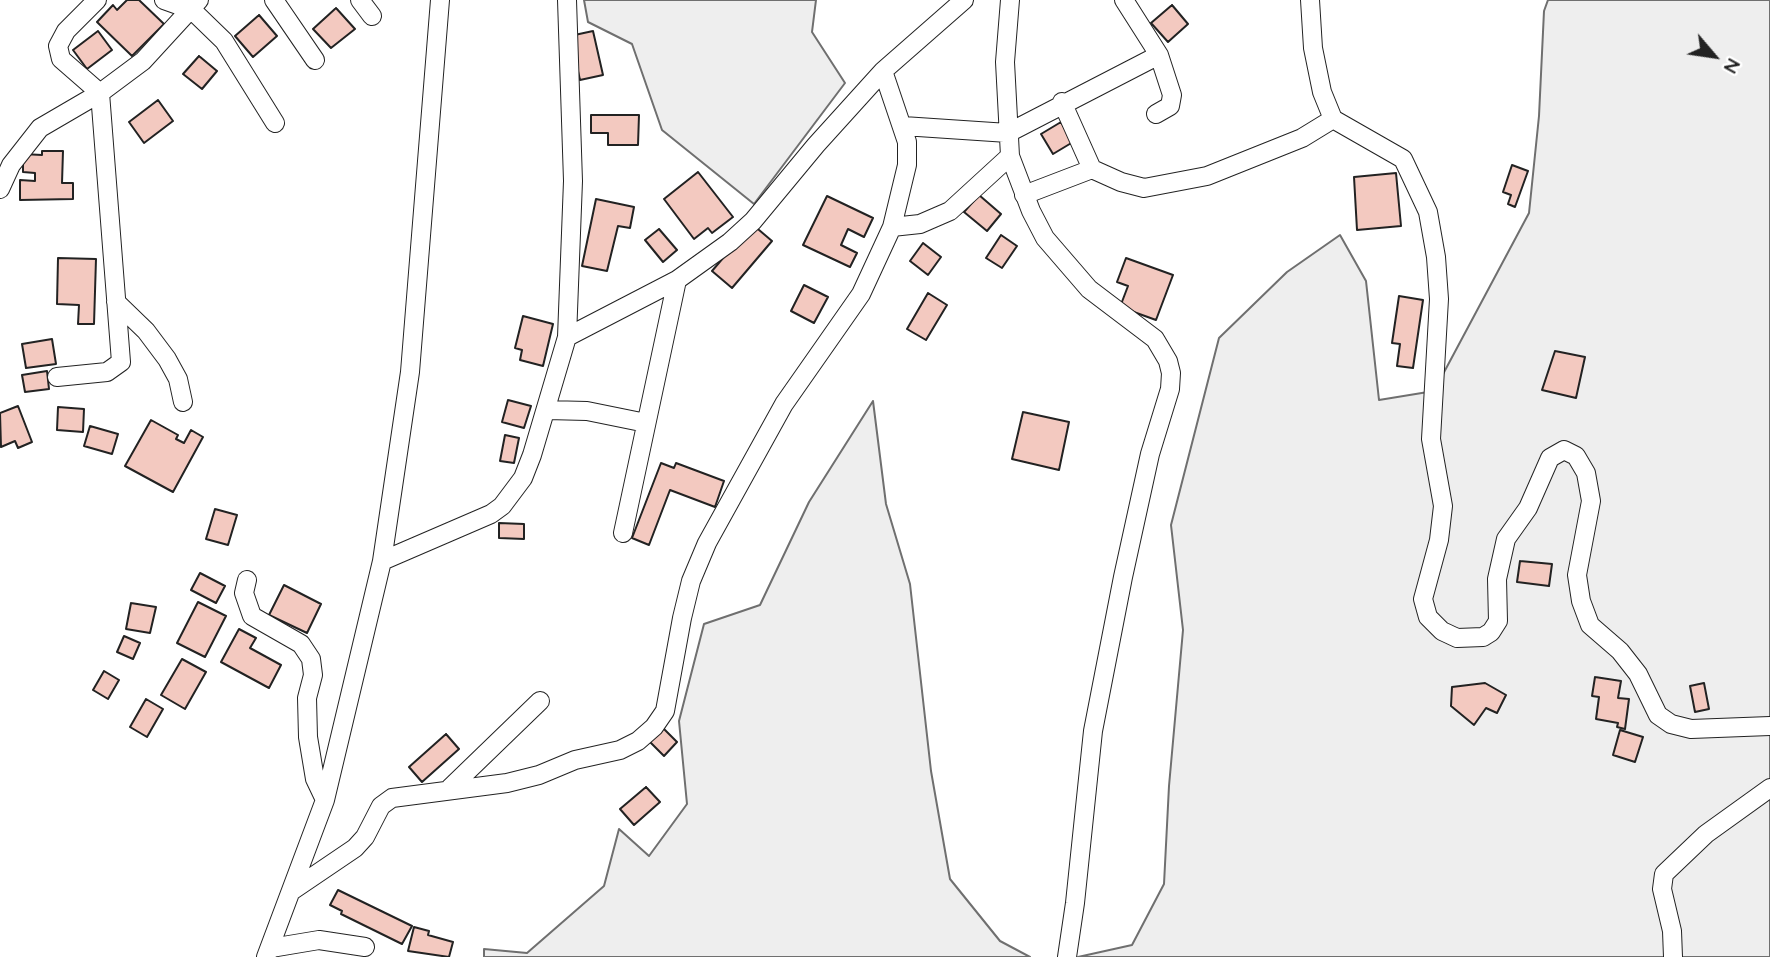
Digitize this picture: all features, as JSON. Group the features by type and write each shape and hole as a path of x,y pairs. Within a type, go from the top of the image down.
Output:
{"street":[{"path":"57,377 107,372 119,365 121,358 100,93 61,59 58,46 66,31 97,0"},
{"path":"164,0 195,5 224,41 275,123"},
{"path":"274,0 315,60"},
{"path":"360,0 372,16"},
{"path":"269,953 325,800 382,561 410,372 440,0"},
{"path":"382,561 491,514 502,506 523,478 547,410 567,337 573,181 566,0"},
{"path":"1010,0 1005,62 1008,133 1010,156 1024,195 1045,237 1058,254 1089,289 1154,339 1168,361 1171,373 1123,577 1093,731 1077,890 1066,957"},
{"path":"1124,0 1159,55 1172,101 1156,114"},
{"path":"1310,0 1312,48 1322,92 1333,119 1403,159 1428,212 1436,257 1439,299 1431,439 1443,506 1439,540 1423,599 1428,618 1442,631 1457,638 1483,637 1491,632 1498,621 1497,579 1506,539 1528,508 1550,458 1564,450 1576,456 1586,473 1591,501 1577,575 1581,601 1590,625 1632,666 1653,698 1658,715 1671,724 1691,729 1770,726"},
{"path":"567,337 677,280 753,221 843,113 953,3"},
{"path":"0,189 11,165 40,128 100,93 143,61 195,5"},
{"path":"903,126 1008,133 1062,102 1159,55"},
{"path":"293,890 355,848 385,802 450,789 507,783 539,775 575,760 620,750 638,741 654,727 665,711 691,581 707,543 784,404 861,294 892,227 907,165 907,142 883,71"},
{"path":"1062,102 1092,169 1121,182 1144,188 1162,187 1207,176 1302,138 1333,119"},
{"path":"892,227 920,224 950,211 1010,156"},
{"path":"1024,195 1092,169"},
{"path":"623,533 659,375 677,280"},
{"path":"116,302 146,331 167,359 178,379 183,402"},
{"path":"547,410 587,411 646,423"},
{"path":"247,580 244,593 252,616 301,644 311,659 313,675 307,698 307,737 313,771 325,800"},
{"path":"450,789 540,701"},
{"path":"1673,957 1675,945 1662,889 1664,874 1706,835 1770,788"},
{"path":"269,953 319,940 365,947"}],"shaded area":[{"path":"584,0 816,0 812,32 845,83 754,204 662,130 632,44 588,22"},
{"path":"1548,0 1770,0 1770,957 1078,957 1132,945 1164,884 1169,786 1183,630 1171,525 1219,338 1287,272 1340,235 1366,281 1379,400 1434,391 1529,213 1539,116 1544,11"},
{"path":"873,401 886,504 910,584 931,771 950,879 1000,941 1030,957 484,957 484,949 527,953 604,886 619,829 649,856 687,804 679,721 704,624 760,605 809,502"}],"building":[{"path":"127,0 139,0 164,24 132,56 97,22 113,5 117,10"},
{"path":"1172,5 1188,24 1168,42 1151,23"},
{"path":"336,8 355,29 331,48 313,29"},
{"path":"259,15 277,36 253,57 235,36"},
{"path":"98,31 112,50 87,69 73,50"},
{"path":"593,31 603,75 580,80 570,36"},
{"path":"199,56 217,71 202,89 183,74"},
{"path":"158,100 173,121 144,143 129,122"},
{"path":"591,115 639,115 638,145 608,145 608,133 591,133"},
{"path":"1061,122 1073,142 1053,154 1041,134"},
{"path":"42,151 63,151 62,183 73,183 73,199 20,200 20,180 35,181 35,173 23,172 23,154 42,155"},
{"path":"1512,165 1528,171 1515,207 1508,204 1511,195 1503,192"},
{"path":"698,172 733,217 712,233 708,228 694,239 664,199"},
{"path":"1396,173 1401,226 1357,230 1354,177"},
{"path":"979,195 1001,214 987,231 964,212"},
{"path":"827,196 873,218 864,237 848,229 841,245 857,253 850,267 803,245"},
{"path":"596,199 634,207 630,228 618,226 607,271 582,266"},
{"path":"752,224 772,241 732,288 712,271"},
{"path":"659,229 677,250 663,262 645,240"},
{"path":"1001,235 1017,246 1002,268 986,258"},
{"path":"923,243 941,257 928,275 910,261"},
{"path":"58,258 96,259 94,324 78,324 79,305 57,304"},
{"path":"1126,258 1173,275 1156,320 1120,307 1128,286 1117,282"},
{"path":"804,285 828,297 814,323 791,311"},
{"path":"928,293 947,305 926,340 907,329"},
{"path":"1399,296 1423,300 1413,368 1397,366 1400,344 1392,343"},
{"path":"523,316 553,324 543,366 520,360 522,350 515,348"},
{"path":"52,339 56,364 26,368 22,344"},
{"path":"1555,351 1585,357 1576,398 1542,390"},
{"path":"47,371 49,389 25,392 22,375"},
{"path":"508,400 531,406 524,428 502,422"},
{"path":"18,406 32,442 18,448 15,441 1,447 0,413"},
{"path":"58,407 84,409 83,432 57,430"},
{"path":"1023,412 1069,422 1059,470 1012,459"},
{"path":"151,420 178,435 176,439 184,443 191,430 203,437 173,492 125,466"},
{"path":"90,426 118,434 112,454 84,446"},
{"path":"505,435 519,438 514,463 500,461"},
{"path":"661,463 674,468 676,463 724,481 715,507 670,490 649,545 632,538"},
{"path":"215,509 237,515 228,545 206,539"},
{"path":"499,523 524,524 524,539 499,538"},
{"path":"1520,561 1552,564 1549,586 1517,582"},
{"path":"200,573 225,586 216,603 191,590"},
{"path":"284,585 321,604 307,633 269,615"},
{"path":"198,602 226,616 205,657 177,643"},
{"path":"131,603 156,607 150,633 126,629"},
{"path":"239,629 256,638 250,648 281,665 269,688 221,662"},
{"path":"124,636 140,643 133,659 117,652"},
{"path":"182,659 206,672 185,709 161,695"},
{"path":"104,671 119,680 108,699 93,690"},
{"path":"1595,677 1621,681 1618,698 1629,699 1625,729 1617,727 1618,723 1596,719 1599,697 1592,696"},
{"path":"1485,683 1506,695 1497,713 1486,708 1474,725 1451,706 1452,687"},
{"path":"1704,683 1709,709 1695,712 1690,686"},
{"path":"146,699 163,709 147,737 130,727"},
{"path":"662,727 677,742 664,756 649,741"},
{"path":"1620,730 1643,737 1635,762 1613,755"},
{"path":"446,734 459,749 422,782 409,767"},
{"path":"646,787 660,802 634,825 620,809"},
{"path":"338,890 412,926 402,944 341,914 342,911 330,905"},
{"path":"414,927 429,931 428,935 453,942 449,957 408,951"}]}
